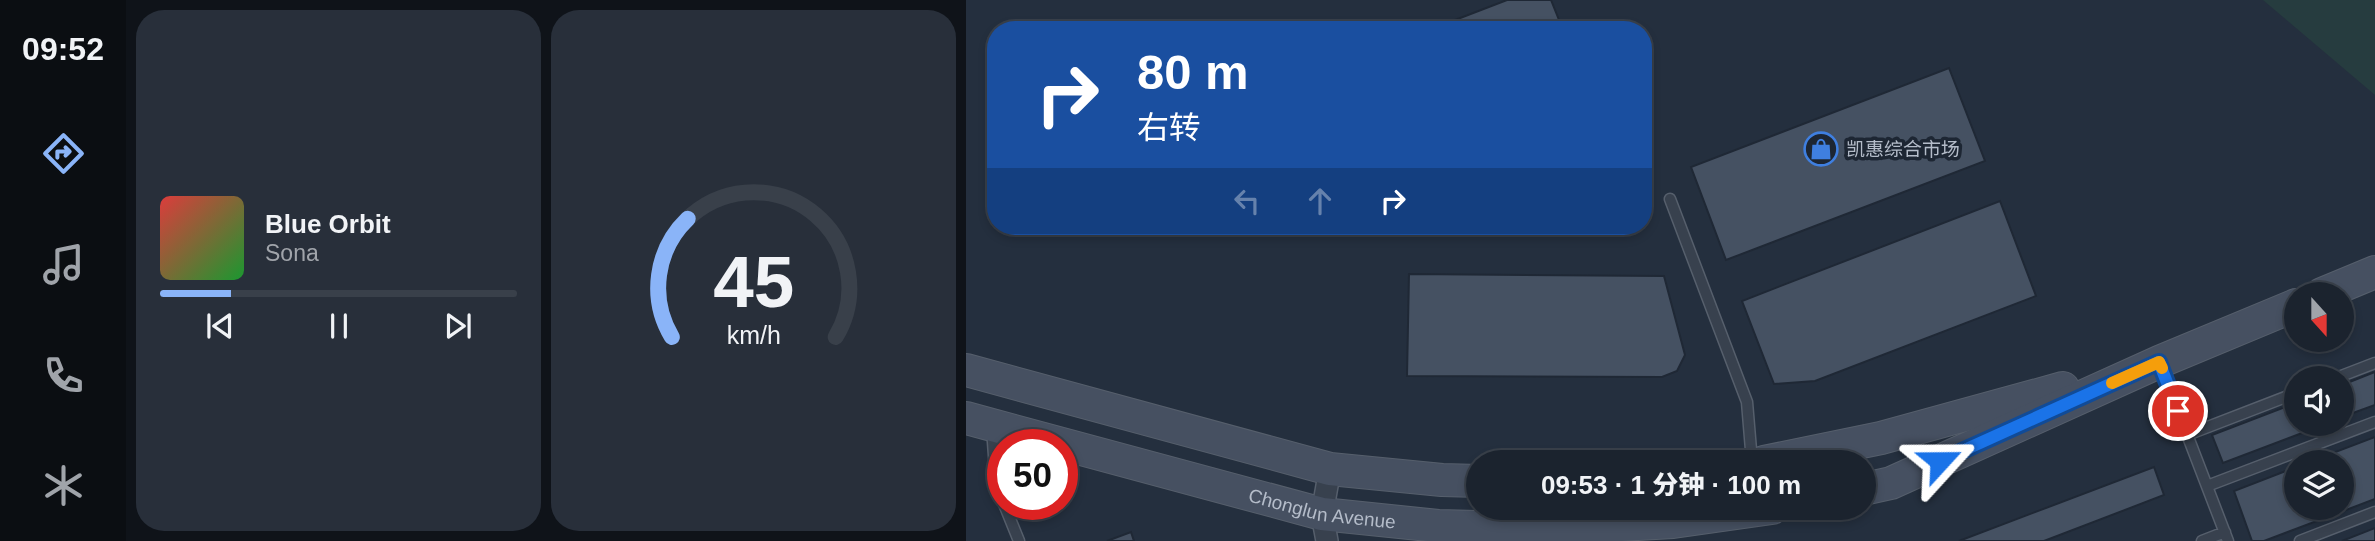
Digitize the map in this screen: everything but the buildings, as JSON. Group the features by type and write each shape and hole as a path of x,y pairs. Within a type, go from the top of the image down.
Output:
{"main road":[{"path":"2351,282 2375,272"},
{"path":"1876,487 1891,484 2159,362 2284,310"},
{"path":"1822,450 1881,438 2159,362"},
{"name":"Chonglun Avenue","path":"966,370 1330,469 1466,481"},
{"name":"Chonglun Avenue","path":"979,422 1324,527 1551,529 1687,520"}],"street":[{"path":"1324,527 1330,469"}],"lane":[{"path":"1670,199 1747,402 1751,450"},
{"path":"2159,362 2226,537 2202,541"},
{"path":"2354,371 2375,363"},
{"path":"2187,435 2284,398"},
{"path":"979,422 987,451"},
{"path":"2207,486 2375,422"},
{"path":"2300,541 2375,512"},
{"path":"1010,520 1019,541"}],"green space":[{"path":"2263,0 2375,0 2375,95"}],"slow traffic":[{"path":"2112,383 2159,362 2162,368"}],"place":[{"name":"凯惠综合市场","path":"1821,149"}],"route":[{"path":"1940,461 2159,362 2178,411"}]}
